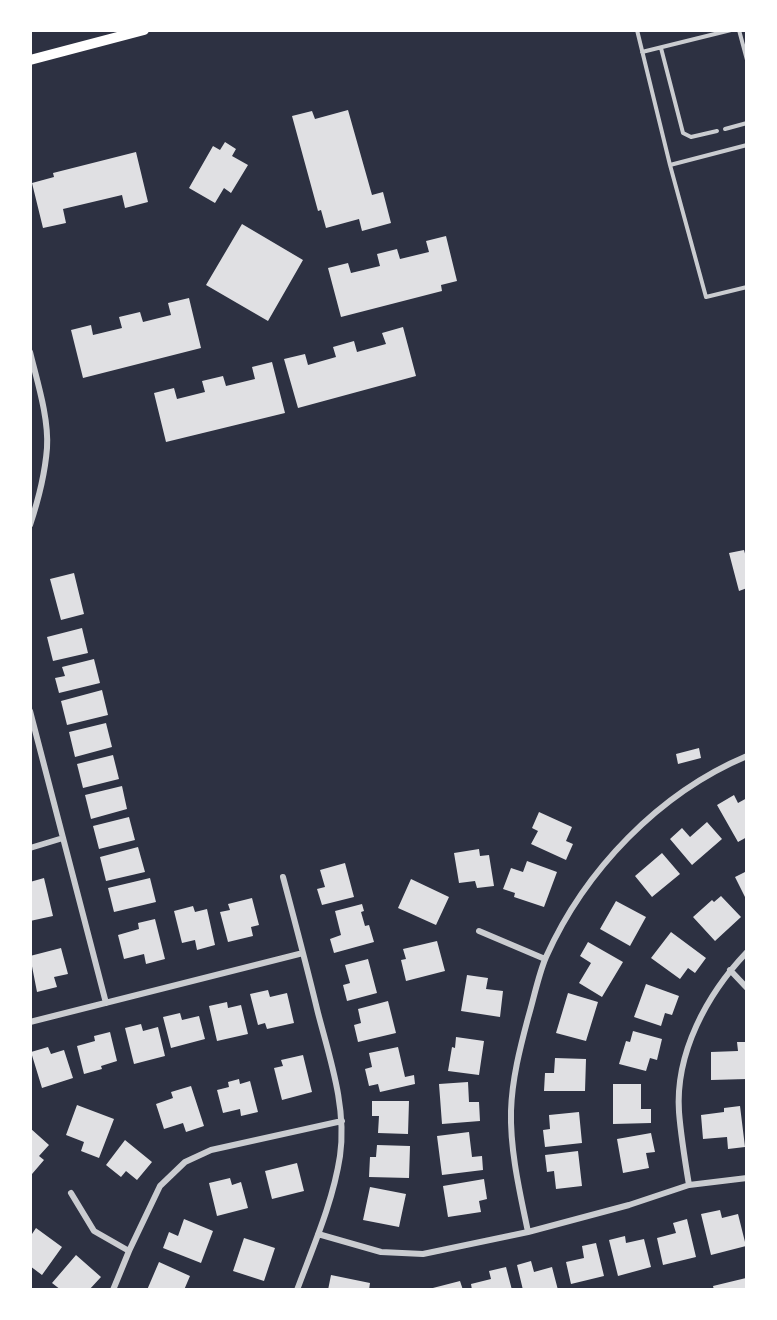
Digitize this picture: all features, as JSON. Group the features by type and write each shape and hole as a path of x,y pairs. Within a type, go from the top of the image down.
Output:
{"main road":[{"path":"30,60 144,30"}],"street":[{"path":"30,352 42,403 47,447 30,525"},
{"path":"30,711 106,1003"},
{"path":"528,1232 515,1158 511,1112 517,1060 545,959 568,914 598,870 669,802 710,774 747,756"},
{"path":"30,848 63,838"},
{"path":"282,876 333,1070 342,1121 340,1156 318,1234 297,1290"},
{"path":"479,931 545,959"},
{"path":"689,1185 679,1111 681,1075 693,1029 730,970 747,952"},
{"path":"30,1022 303,953"},
{"path":"730,970 747,988"},
{"path":"113,1290 160,1186 185,1162 211,1149 342,1121"},
{"path":"318,1234 381,1252 423,1254 528,1232 629,1205 689,1185 747,1178"},
{"path":"71,1193 94,1231 129,1251"}],"lane":[{"path":"637,30 670,165 706,297 747,287"},
{"path":"642,52 731,30"},
{"path":"739,30 747,60"},
{"path":"661,48 683,133 691,137 717,131"},
{"path":"725,129 747,123"},
{"path":"670,165 747,145"}],"building":[{"path":"348,110 372,195 383,192 391,223 362,231 359,219 326,228 321,210 318,211 292,116 312,111 315,119"},
{"path":"225,142 236,149 232,156 248,165 231,193 224,188 215,203 189,188 213,146 220,150"},
{"path":"136,152 148,202 125,208 122,195 63,209 66,223 43,228 32,183 54,177 53,173"},
{"path":"242,224 303,260 268,321 206,285"},
{"path":"446,236 457,281 441,285 442,291 341,317 328,268 348,263 351,273 380,266 377,254 397,249 400,259 429,252 426,241"},
{"path":"189,298 201,348 83,378 71,330 91,325 93,335 122,328 119,317 140,312 143,322 171,315 168,303"},
{"path":"403,327 416,376 298,408 284,359 305,354 308,365 336,357 333,347 354,341 357,352 386,344 382,333"},
{"path":"272,362 285,413 166,442 154,393 174,388 177,399 205,392 202,381 223,376 226,386 255,379 252,367"},
{"path":"744,550 747,561 747,588 739,591 729,553"},
{"path":"74,573 84,614 61,620 50,579"},
{"path":"82,628 88,653 53,661 47,637"},
{"path":"94,659 100,683 59,693 55,678 65,676 62,667"},
{"path":"102,690 108,715 67,725 61,701"},
{"path":"106,723 112,747 75,757 69,732"},
{"path":"699,748 701,758 678,764 676,754"},
{"path":"113,755 119,779 83,788 77,764"},
{"path":"122,786 127,809 91,819 85,795"},
{"path":"734,795 738,803 747,798 747,837 738,842 717,805"},
{"path":"539,812 572,827 566,841 573,844 566,860 531,844 538,831 532,828"},
{"path":"129,817 135,840 99,849 93,826"},
{"path":"707,822 722,839 692,865 670,839 682,828 690,837"},
{"path":"138,847 145,872 106,881 100,857"},
{"path":"479,849 480,856 489,855 494,886 477,888 475,881 459,883 454,853"},
{"path":"662,853 680,874 652,897 635,876"},
{"path":"527,861 557,872 544,907 514,897 515,893 503,889 511,868 523,872"},
{"path":"345,863 354,897 322,905 317,889 325,887 320,870"},
{"path":"747,871 747,901 735,877"},
{"path":"44,878 53,916 30,921 30,882"},
{"path":"150,878 156,902 114,912 108,888"},
{"path":"411,879 449,897 436,925 398,908"},
{"path":"721,896 741,917 715,941 693,917 712,900 714,902"},
{"path":"252,898 259,925 251,927 253,936 228,942 220,912 230,910 228,904"},
{"path":"616,901 646,917 630,946 600,929"},
{"path":"362,904 364,911 361,912 365,926 369,925 374,942 334,953 330,939 341,935 335,911"},
{"path":"193,906 195,912 207,909 215,945 197,950 195,940 182,943 174,911"},
{"path":"155,919 165,959 146,964 144,954 124,959 118,935 139,929 138,923"},
{"path":"671,932 706,958 695,973 688,968 680,979 651,958"},
{"path":"437,941 445,971 406,981 401,960 406,959 403,949"},
{"path":"588,942 623,962 602,997 579,983 591,963 580,956"},
{"path":"61,948 68,974 54,977 57,987 37,992 30,956"},
{"path":"368,959 377,993 347,1001 343,985 350,983 345,965"},
{"path":"467,975 488,978 486,989 503,991 500,1017 461,1011"},
{"path":"646,984 679,996 672,1015 665,1013 661,1026 634,1017"},
{"path":"268,990 270,997 287,993 294,1023 267,1029 265,1023 258,1025 250,994"},
{"path":"568,993 598,1002 586,1041 556,1033"},
{"path":"388,1001 396,1033 358,1042 354,1025 361,1023 358,1009"},
{"path":"227,1002 228,1008 241,1005 248,1034 217,1041 209,1006"},
{"path":"180,1013 182,1020 199,1016 205,1039 171,1048 163,1017"},
{"path":"141,1024 143,1031 158,1027 165,1056 134,1064 125,1028"},
{"path":"633,1031 662,1039 657,1060 650,1058 646,1071 619,1064 626,1041 630,1042"},
{"path":"110,1032 117,1061 101,1066 102,1069 84,1074 77,1046 95,1041 94,1036"},
{"path":"456,1037 484,1041 479,1075 448,1071"},
{"path":"737,1042 747,1042 747,1079 711,1080 711,1052 738,1051"},
{"path":"48,1047 51,1054 64,1050 73,1078 42,1088 31,1052"},
{"path":"398,1047 405,1077 414,1075 415,1084 380,1092 378,1084 369,1086 365,1069 372,1067 369,1053"},
{"path":"303,1055 312,1092 282,1100 274,1068 283,1066 281,1060"},
{"path":"555,1058 586,1059 585,1091 544,1091 545,1073 554,1073"},
{"path":"239,1079 240,1084 250,1081 258,1112 241,1116 240,1109 223,1113 217,1090 229,1087 228,1082"},
{"path":"468,1082 469,1102 479,1102 480,1121 442,1124 439,1084"},
{"path":"613,1084 641,1084 641,1109 651,1109 651,1123 613,1124"},
{"path":"191,1086 204,1126 186,1132 183,1123 164,1129 156,1104 173,1098 171,1092"},
{"path":"372,1101 409,1101 408,1134 378,1133 379,1116 372,1116"},
{"path":"77,1105 114,1119 99,1158 81,1151 84,1142 66,1135"},
{"path":"740,1106 745,1147 728,1149 727,1137 703,1139 701,1115 724,1112 724,1108"},
{"path":"579,1112 582,1143 545,1147 543,1130 550,1129 549,1115"},
{"path":"30,1128 49,1145 39,1156 44,1160 32,1174 30,1172"},
{"path":"469,1132 472,1157 482,1156 483,1170 442,1175 437,1136"},
{"path":"651,1133 655,1152 646,1153 649,1168 623,1173 617,1139"},
{"path":"125,1140 152,1162 137,1180 126,1171 121,1177 106,1165"},
{"path":"377,1145 410,1146 409,1178 369,1177 370,1157 376,1157"},
{"path":"578,1151 582,1186 556,1189 554,1171 547,1172 545,1155"},
{"path":"297,1163 304,1191 272,1199 265,1171"},
{"path":"230,1178 232,1185 241,1182 248,1208 217,1216 209,1183"},
{"path":"484,1179 487,1199 479,1201 481,1212 448,1217 443,1186"},
{"path":"370,1187 406,1194 399,1227 363,1220"},
{"path":"720,1210 722,1218 738,1214 746,1246 711,1255 701,1214"},
{"path":"184,1219 213,1231 201,1263 163,1248 169,1232 178,1236"},
{"path":"687,1219 696,1257 663,1265 657,1238 676,1233 673,1223"},
{"path":"36,1228 62,1247 42,1275 30,1266 30,1237"},
{"path":"625,1236 626,1243 644,1239 651,1267 618,1276 609,1240"},
{"path":"244,1238 275,1248 264,1281 233,1271"},
{"path":"596,1243 604,1276 571,1284 566,1262 584,1258 582,1246"},
{"path":"76,1255 101,1277 89,1290 61,1290 52,1283"},
{"path":"531,1261 534,1272 552,1267 558,1290 523,1290 517,1265"},
{"path":"159,1262 190,1276 184,1290 147,1290"},
{"path":"506,1267 512,1290 472,1290 471,1284 491,1279 489,1271"},
{"path":"331,1275 370,1283 369,1290 328,1290"},
{"path":"746,1278 747,1290 714,1290 713,1286"},
{"path":"460,1281 463,1290 429,1290 429,1289"}]}
